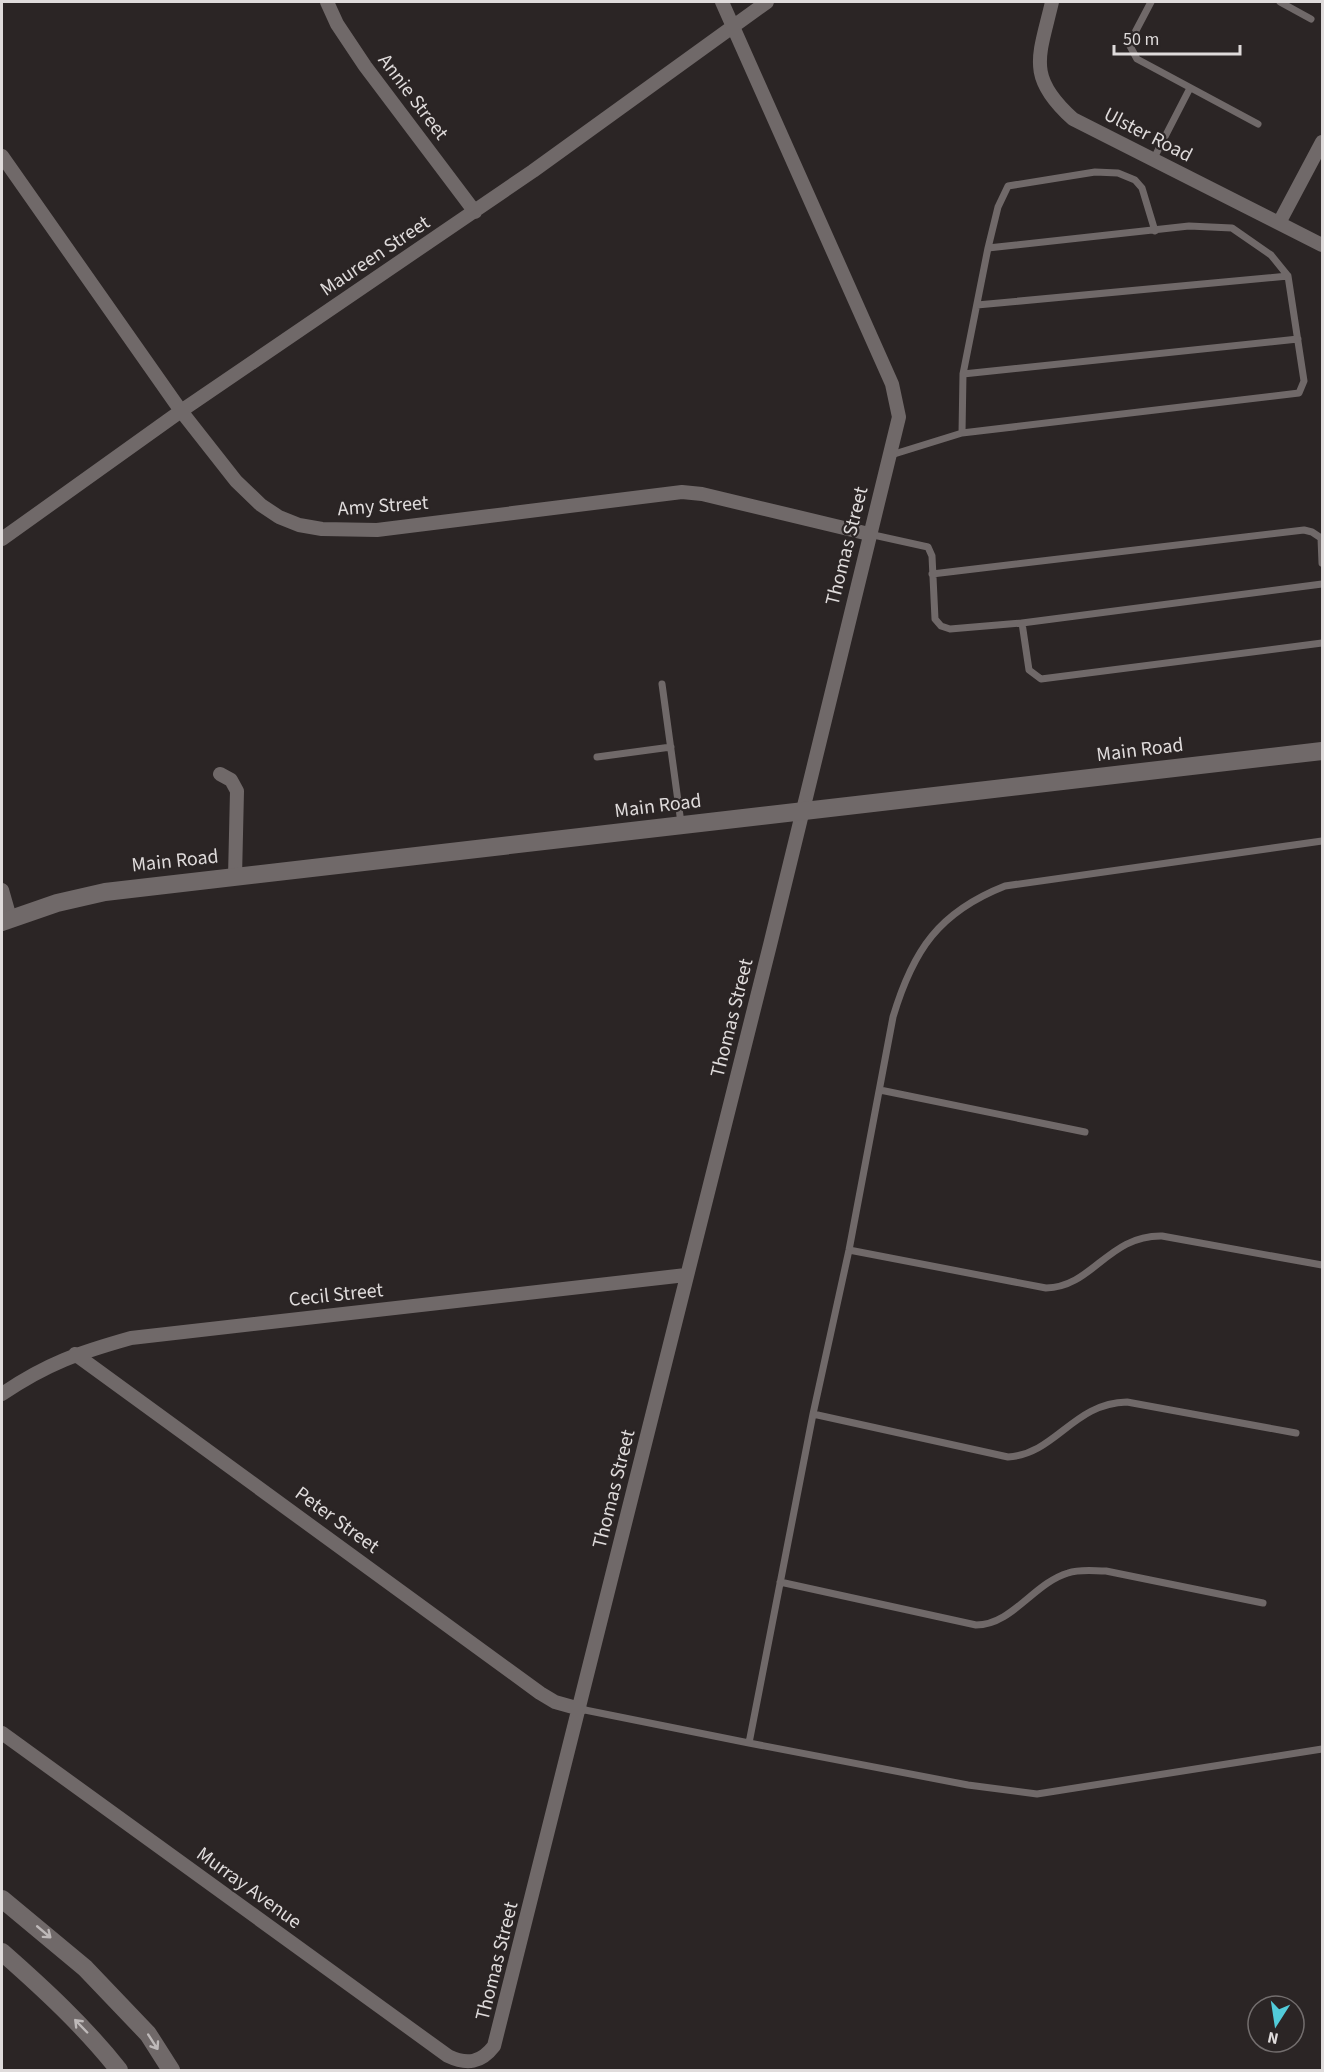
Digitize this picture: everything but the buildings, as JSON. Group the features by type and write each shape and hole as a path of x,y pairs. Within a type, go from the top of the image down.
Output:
{"main road":[{"name":"Main Road","path":"6,920 57,903 105,892 1323,751"},
{"path":"2,1899 85,1968 148,2034 171,2070"},
{"path":"2,1952 50,1995 98,2044 119,2070"}],"street":[{"name":"Annie Street","path":"327,2 337,24 365,66 475,212"},
{"name":"Thomas Street","path":"479,2060 491,2050 498,2037 890,455 899,409 892,384 722,2"},
{"name":"Maureen Street","path":"2,539 181,411 475,212 767,2"},
{"name":"Ulster Road","path":"1052,2 1039,59 1041,80 1047,91 1073,119 1323,245"},
{"path":"1279,223 1323,142"},
{"name":"Amy Street","path":"2,156 181,411 244,489 261,506 298,525 344,531 377,530 682,492 702,494 870,534"},
{"path":"220,774 231,780 237,791 236,877"},
{"path":"2,890 6,920"},
{"name":"Cecil Street","path":"2,1394 38,1369 75,1354 131,1338 686,1275"},
{"name":"Peter Street","path":"75,1354 540,1693 555,1702 580,1709"},
{"name":"Murray Avenue","path":"2,1733 448,2056 464,2062 479,2060"}],"lane":[{"path":"1151,2 1130,46 1137,59 1258,124"},
{"path":"1280,2 1311,19"},
{"path":"1153,160 1190,88"},
{"path":"963,433 963,374 988,248 998,207 1008,186 1095,172 1118,173 1135,180 1145,193 1155,231"},
{"path":"890,455 963,433 1299,393 1304,381 1288,276 1271,255 1232,228 1199,225 988,248"},
{"path":"976,306 1288,276"},
{"path":"963,374 1298,339"},
{"path":"932,574 1304,530 1321,538 1323,563"},
{"path":"870,534 927,547 932,556 935,619 941,626 950,629 1022,623 1323,584"},
{"path":"1022,623 1029,670 1034,677 1045,680 1323,643"},
{"path":"662,684 682,826"},
{"path":"597,757 671,747"},
{"path":"748,1743 813,1414 849,1250 893,1017 904,981 937,929 968,902 1005,886 1323,841"},
{"path":"879,1090 1085,1132"},
{"path":"849,1250 1046,1288 1058,1288 1074,1281 1128,1242 1145,1236 1162,1236 1323,1264"},
{"path":"813,1414 1008,1457 1032,1452 1093,1408 1110,1402 1127,1402 1296,1433"},
{"path":"780,1582 976,1625 997,1621 1052,1580 1083,1570 1106,1571 1263,1603"},
{"path":"580,1709 968,1785 1036,1794 1323,1749"}]}
